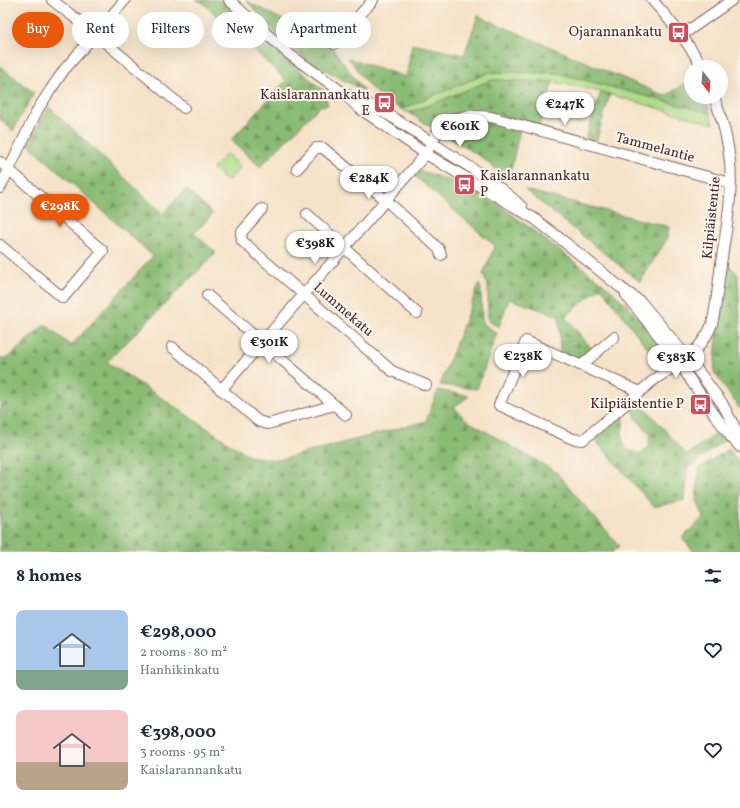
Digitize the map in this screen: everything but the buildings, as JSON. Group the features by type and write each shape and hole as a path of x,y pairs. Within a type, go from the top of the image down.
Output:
{"street":[{"path":"52,0 72,16"},
{"path":"114,12 125,0"},
{"path":"229,0 243,12"},
{"path":"238,0 247,12"},
{"path":"362,12 373,0"},
{"path":"652,0 672,21 698,60"},
{"path":"682,35 732,0"},
{"path":"268,35 289,54 342,92 359,108 426,154 535,219"},
{"path":"0,188 38,108 64,70 82,48"},
{"path":"112,48 184,108"},
{"path":"342,92 363,101 476,171 513,198 535,219 641,302 682,356 722,403 740,437"},
{"name":"Kilpiäistentie","path":"682,356 692,344 702,340 708,333 712,324 730,198 731,182 727,139 717,104"},
{"name":"Tammelantie","path":"221,390 426,154 439,130 450,121 458,117 472,115 491,117 726,182 731,182"},
{"path":"298,169 316,148 323,148 386,200 439,249 441,256"},
{"path":"0,162 103,251 63,298 0,245"},
{"name":"Lummekatu","path":"262,209 241,233 242,241 392,371 426,385"},
{"path":"307,214 417,313"},
{"path":"207,295 346,415"},
{"path":"582,365 614,337"},
{"path":"639,393 636,390 582,365 526,342 499,406 573,439 583,440 661,375 670,361 682,356"},
{"path":"172,347 258,421 268,424 334,405"},
{"path":"682,356 687,375 714,414 740,447"}],"green space":[{"path":"195,0 220,0 234,12 213,12 202,2"},
{"path":"247,1 268,12 257,12"},
{"path":"268,12 276,16 276,34 268,25"},
{"path":"478,16 665,96 684,84 684,104 708,104 710,113 558,73 490,72 401,109 382,98 370,87 348,58 406,77 412,44 464,55"},
{"path":"268,42 324,91 328,105 320,106 260,167 231,140 286,80 252,48 268,48"},
{"path":"292,48 332,48 364,91 308,61"},
{"path":"0,66 34,93 13,131 0,119"},
{"path":"490,72 558,73 710,113 713,124 601,92 553,82 492,80 409,113 401,109"},
{"path":"492,80 553,82 539,126 492,113 434,129 409,113"},
{"path":"601,92 610,94 596,142 585,139"},
{"path":"49,107 163,214 186,189 213,214 194,233 216,253 107,362 249,456 278,460 426,421 438,390 469,396 454,407 466,420 556,472 619,546 613,552 0,552 0,358 8,358 45,324 71,346 153,256 28,144"},
{"path":"474,120 491,122 520,129 509,179 481,157 443,134 457,123"},
{"path":"227,153 241,167 227,182 213,168"},
{"path":"421,171 455,182 473,194 477,188 604,284 629,307 663,348 659,363 601,287 565,317 593,350 581,359 570,358 560,353 559,316 509,299 499,327 488,321 488,286 483,274 495,246 415,176"},
{"path":"525,190 669,227 667,239 640,282"},
{"path":"730,266 738,275 740,319 740,409 714,372 717,336"},
{"path":"479,284 481,289 482,323 497,333 477,389 440,385"},
{"path":"639,401 687,455 721,430 727,438 688,468 685,500 654,507 594,439 625,412 622,434 625,449 641,454 648,447 650,434 637,420 632,407"},
{"path":"729,449 740,464 740,552 694,552 682,538 704,517 696,499 699,468"}],"place":[{"name":"Ojarannankatu","path":"678,32"},
{"name":"Kaislarannankatu E","path":"385,103"},
{"name":"Kaislarannankatu P","path":"464,184"},
{"name":"Kilpiäistentie P","path":"700,404"}]}
